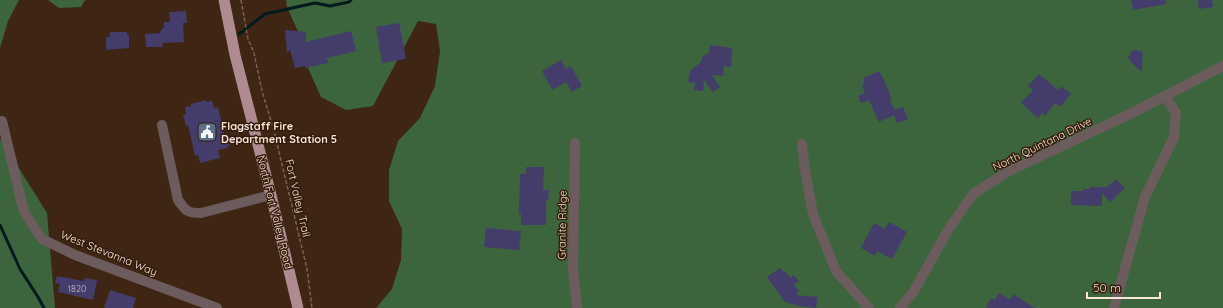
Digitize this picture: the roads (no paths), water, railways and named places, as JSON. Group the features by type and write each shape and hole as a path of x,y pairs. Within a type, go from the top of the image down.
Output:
{"main road":[{"name":"North Fort Valley Road","path":"224,0 235,55 298,308"}],"street":[{"name":"North Quintana Drive","path":"900,308 914,291 948,230 973,194 1009,171 1132,113 1223,66"},
{"path":"1114,308 1145,197 1174,137 1176,113 1166,96"},
{"name":"West Stevanna Way","path":"2,121 24,212 42,239 75,255 217,308"},
{"path":"162,125 178,200 190,213 201,213 271,195"},
{"name":"Granite Ridge","path":"575,143 573,268 577,308"},
{"path":"802,144 813,214 836,271 869,308"}],"waterway":[{"path":"239,34 265,14 315,3 330,6 349,2 351,0"},
{"path":"0,225 20,269 44,308"}],"place":[{"name":"Flagstaff Fire Department Station 5","path":"207,132"}]}
